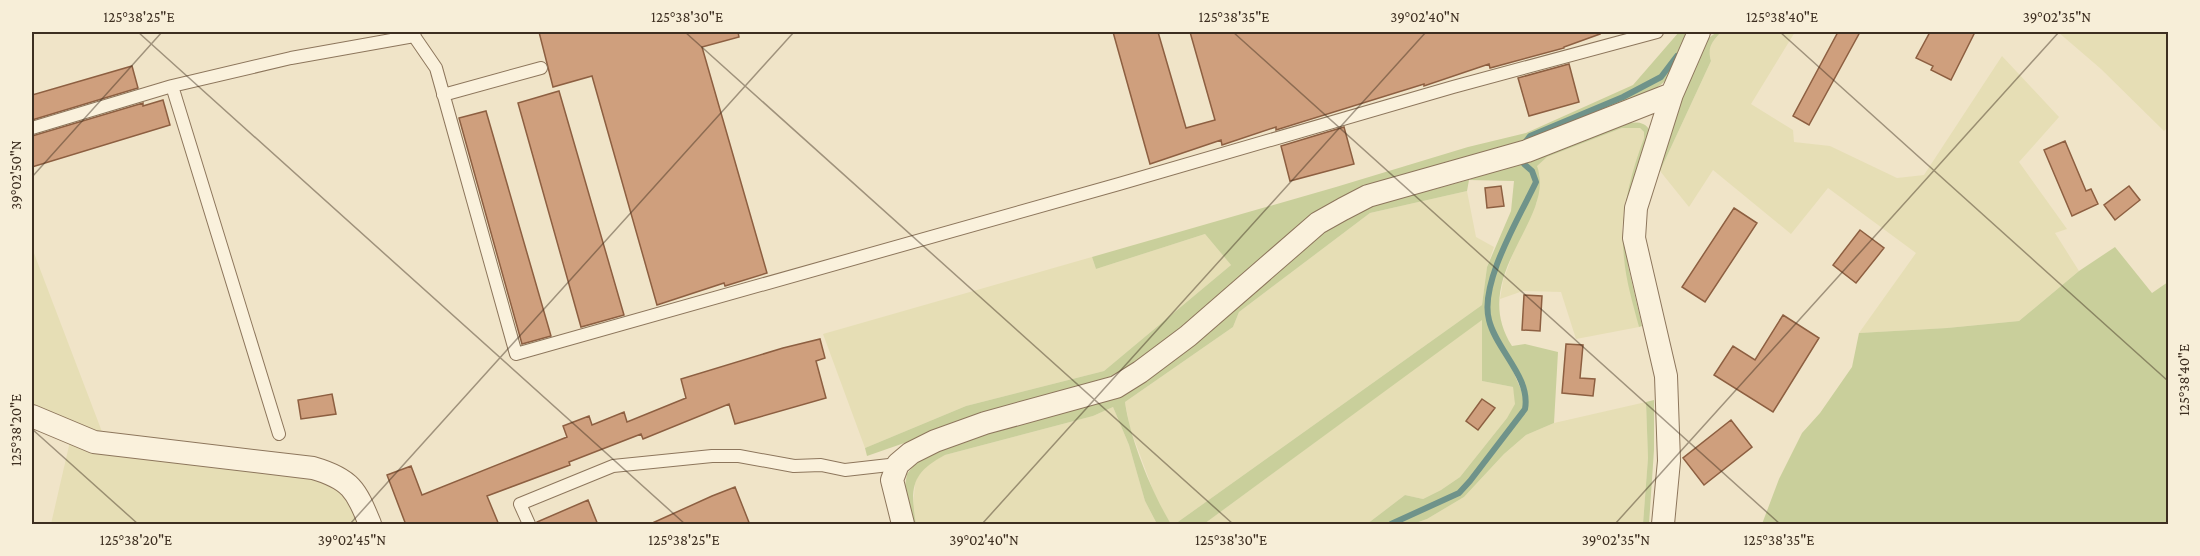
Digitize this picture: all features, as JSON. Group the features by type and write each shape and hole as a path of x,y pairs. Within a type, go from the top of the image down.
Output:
{"street":[{"path":"1663,525 1669,461 1666,375 1634,238 1636,208 1672,94 1699,32"},
{"path":"903,525 892,480 898,464 911,453 935,441 985,423 1116,387 1188,336 1318,223 1368,195 1527,151 1672,94"},
{"path":"32,416 94,442 313,468 333,474 358,494 370,525"}],"lane":[{"path":"32,128 172,86 291,58 414,34 436,68 516,354 1453,87 1657,32"},
{"path":"443,95 541,68"},
{"path":"172,86 279,435"},
{"path":"530,525 520,504 613,466 712,456 739,456 846,470 898,464"}],"shaded area":[{"path":"1721,32 1795,32 1751,104 1793,130 1794,142 1830,146 1897,178 1924,175 2002,56 2059,117 2019,162 2067,229 2055,233 2079,271 2019,321 1859,333 1916,253 1828,188 1791,234 1713,170 1689,207 1660,171 1711,61 1710,45"},
{"path":"2058,32 2168,32 2168,127 2164,131 2101,69"},
{"path":"1622,128 1640,128 1644,132 1625,202 1622,228 1624,258 1639,327 1576,339 1561,292 1523,291 1500,299 1503,281 1516,245 1537,202 1540,175 1536,166 1547,157"},
{"path":"1467,191 1476,237 1494,247 1487,267 1482,305 1175,524 1171,524 1157,501 1130,428 1125,402 1233,327 1239,312 1370,213"},
{"path":"1205,234 1231,265 1104,371 966,406 865,448 823,334 1092,257 1096,269"},
{"path":"32,248 104,437 32,412"},
{"path":"1482,319 1482,381 1513,387 1516,404 1460,477 1423,499 1405,495 1367,524 1204,524"},
{"path":"1646,402 1648,458 1643,524 1413,524 1427,519 1464,497 1504,454 1526,435 1554,423"},
{"path":"1113,407 1129,445 1145,501 1157,524 916,524 913,508 915,483 928,464 945,455 1093,416"},
{"path":"71,437 335,477 368,524 51,524"}],"green space":[{"path":"1679,32 1690,32 1679,52 1661,76 1623,96 1530,135 1522,146 1531,136 1624,98 1662,77 1678,57 1668,79 1641,100 1524,149 1343,198 1297,229 1202,313 1116,380 996,411 867,456 865,448 966,406 1104,371 1231,265 1205,234 1096,269 1092,257 1468,147 1526,133 1633,85"},
{"path":"1717,32 1721,32 1711,45 1711,61 1660,171 1653,164 1696,47"},
{"path":"1626,123 1643,124 1650,131 1626,240 1628,266 1642,326 1639,327 1625,267 1623,227 1627,197 1644,132 1640,128 1622,128 1547,157 1537,166 1540,186 1535,206 1505,272 1500,295 1501,320 1512,346 1525,344 1558,352 1554,423 1526,435 1504,454 1464,497 1427,519 1413,524 1395,524 1459,494 1471,482 1526,409 1525,387 1494,332 1490,321 1489,306 1491,289 1504,250 1538,182 1533,170 1525,163"},
{"path":"1517,164 1526,168 1535,182 1507,236 1491,280 1486,309 1487,321 1510,364 1525,399 1523,408 1469,480 1458,491 1386,524 1367,524 1405,495 1423,499 1460,477 1507,418 1515,404 1513,387 1482,381 1482,320 1204,524 1175,524 1482,305 1487,267 1511,211 1514,181 1469,180 1467,191 1370,213 1239,312 1233,327 1125,402 1143,465 1156,497 1171,524 1157,524 1145,501 1129,445 1113,407 1093,416 945,455 925,468 919,475 913,501 916,524 907,524 905,486 907,474 918,460 956,441 1069,409 1322,230 1369,207"},
{"path":"2115,247 2152,293 2168,282 2168,524 1762,524 1779,479 1802,433 1820,413 1852,367 1859,333 2019,321 2079,271"},
{"path":"1654,400 1654,450 1649,524 1643,524 1648,458 1646,402"}],"building":[{"path":"539,32 738,32 739,37 702,47 767,273 725,286 724,283 657,305 592,76 553,87"},
{"path":"1113,32 1158,32 1186,128 1215,120 1190,32 1599,32 1600,34 1564,48 1490,68 1489,64 1276,130 1276,127 1222,145 1221,140 1150,164"},
{"path":"1838,32 1860,32 1809,125 1793,116"},
{"path":"1930,32 1975,32 1951,80 1931,70 1933,66 1916,58"},
{"path":"1569,64 1579,102 1529,116 1518,78"},
{"path":"132,66 138,88 32,120 32,95"},
{"path":"559,91 624,315 581,327 518,103"},
{"path":"163,100 170,125 32,167 32,136 143,103 143,106"},
{"path":"486,111 551,336 522,344 459,118"},
{"path":"1344,127 1354,164 1290,181 1281,146"},
{"path":"2065,141 2086,191 2091,189 2098,204 2072,216 2044,150"},
{"path":"1501,186 1504,206 1487,208 1485,188"},
{"path":"2129,186 2140,200 2115,220 2104,205"},
{"path":"1734,208 1757,223 1705,302 1682,287"},
{"path":"1860,230 1884,248 1856,283 1833,265"},
{"path":"1524,295 1542,296 1540,331 1522,330"},
{"path":"1783,315 1819,338 1773,412 1714,375 1733,346 1755,360"},
{"path":"820,339 825,358 816,361 826,398 735,424 729,404 643,439 641,434 569,462 570,465 487,496 499,525 406,525 387,475 411,466 422,495 567,437 563,426 589,416 592,425 624,412 627,422 686,398 681,379"},
{"path":"1566,344 1583,345 1580,378 1595,379 1593,396 1562,393"},
{"path":"332,394 336,414 301,419 298,400"},
{"path":"1482,399 1495,408 1478,430 1466,421"},
{"path":"1731,420 1752,447 1704,485 1683,458"},
{"path":"735,487 750,525 648,525 712,496"},
{"path":"588,500 598,525 537,525 537,522"}],"waterway":[{"path":"1524,144 1530,136 1623,97 1661,77 1677,56"},
{"path":"1391,524 1459,493 1525,409 1523,386 1493,331 1487,305 1495,269 1536,182 1532,171 1524,164"}]}
